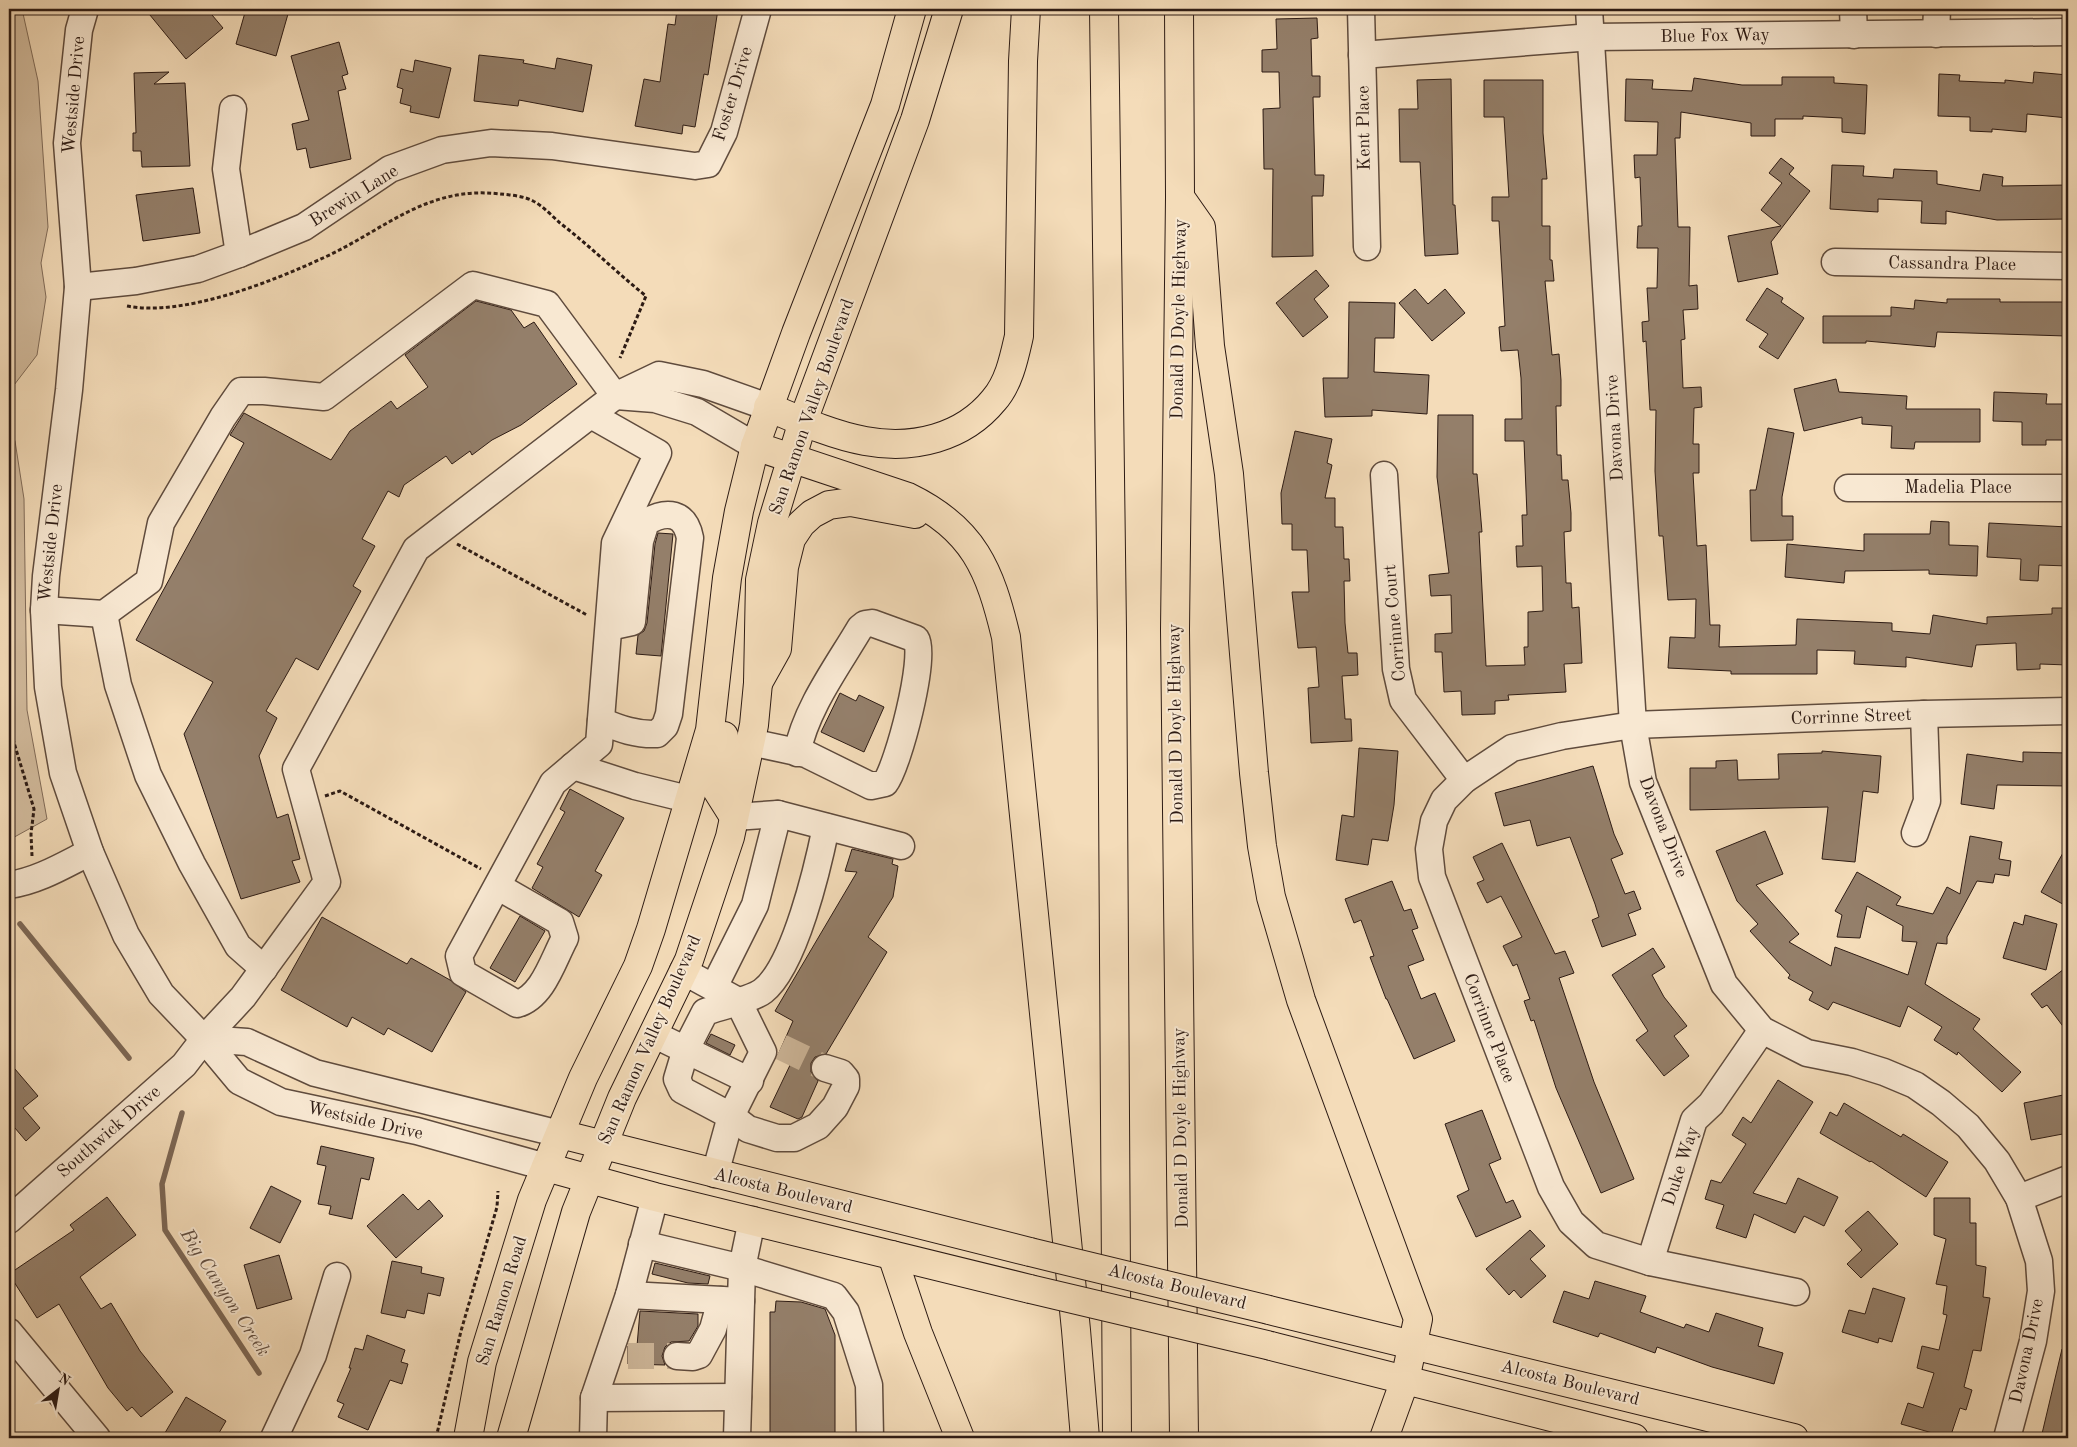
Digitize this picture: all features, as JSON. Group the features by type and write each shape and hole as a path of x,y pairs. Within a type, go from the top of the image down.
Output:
{"main road":[{"name":"San Ramon Valley Boulevard","path":"546,1167 583,1078 638,966 651,929 710,730 727,578 739,511 755,446 768,407 885,105 912,9"},
{"name":"San Ramon Valley Boulevard","path":"589,1179 622,1098 683,971 730,837 750,742 758,683 760,580 772,523 803,422 915,120 949,9"},
{"path":"768,407 803,422 866,441 915,444 938,439 970,423 995,400 1011,368 1019,336 1023,61 1026,9"},
{"path":"1104,9 1112,641 1117,1438"},
{"name":"Donald D Doyle Highway","path":"1179,9 1180,198 1175,630 1184,1438"},
{"path":"1180,198 1201,227 1210,346 1229,474 1254,773 1262,846 1271,897 1301,1000 1418,1319 1405,1380 1384,1438"},
{"path":"755,446 793,457 908,497 930,507 946,519 976,552 996,596 1006,637 1076,1330 1084,1438"},
{"path":"758,683 777,649 784,567 791,539 801,524 812,514 829,505 851,502 946,519"},
{"path":"716,679 728,695 730,706 716,784 717,790 734,817"},
{"name":"Alcosta Boulevard","path":"560,1134 1030,1252 1794,1438"},
{"name":"Alcosta Boulevard","path":"546,1167 654,1197 1271,1346 1634,1438"},
{"name":"San Ramon Road","path":"468,1438 482,1362 532,1200 546,1167"},
{"path":"511,1438 576,1212 589,1179"},
{"path":"892,1255 918,1333 960,1438"}],"street":[{"name":"Westside Drive","path":"85,9 79,30 67,142 78,287 69,390 46,576 44,610 48,687 63,773 90,852 126,934 161,994 204,1039 239,1081 282,1102 417,1132 546,1167"},
{"name":"Foster Drive","path":"695,166 708,164 724,132 758,9"},
{"name":"Kent Place","path":"1360,9 1367,248"},
{"name":"Davona Drive","path":"1589,9 1633,725 1643,782 1724,984 1762,1030 1807,1053 1852,1062 1884,1072 1915,1085 1941,1103 1968,1126 1997,1160 2019,1198 2039,1261 2040,1290 2033,1341 2008,1438"},
{"path":"1853,9 1854,35"},
{"name":"Blue Fox Way","path":"1362,55 1592,37 1854,35 1937,21 2068,32"},
{"path":"233,109 226,168 239,254"},
{"name":"Brewin Lane","path":"78,287 136,281 198,269 239,254 304,227 390,169 442,150 491,143 552,146 695,166"},
{"name":"Cassandra Place","path":"1835,262 2068,266"},
{"path":"44,610 104,614 149,581 161,523 223,417 241,391 264,390 324,397 473,286 547,304 615,396 654,399 697,412 755,446"},
{"path":"305,802 296,769 416,549 615,396 659,375 703,384 768,407"},
{"path":"500,880 560,922 565,938 536,993 527,1002 517,1004 463,974 459,956 500,880 554,783 599,744 615,543 658,454 591,415"},
{"name":"Corrinne Court","path":"1384,475 1396,669 1403,700 1464,780"},
{"name":"Madelia Place","path":"1848,488 2068,488"},
{"path":"601,721 624,730 648,734 658,734 665,726 672,694 690,538 688,525 680,519 664,514 646,522 640,541 632,622 608,632"},
{"path":"104,614 118,685 148,775 192,864 238,946 264,969"},
{"path":"750,742 797,753 806,754 871,786 885,783 894,764 919,664 919,644 916,639 872,623 865,624 860,628 810,715 800,737 797,753"},
{"name":"Corrinne Street","path":"1633,725 1924,714 2068,711"},
{"path":"1915,833 1927,801 1924,714"},
{"name":"Corrinne Place","path":"1633,725 1562,736 1512,748 1464,780 1444,800 1434,821 1429,849 1432,877 1551,1187 1572,1222 1596,1245 1650,1262 1796,1292"},
{"path":"573,766 635,786 688,799"},
{"name":"Southwick Drive","path":"9,1220 184,1065 204,1039 243,997 327,882 305,802"},
{"path":"734,817 778,814 901,846"},
{"path":"714,987 755,905 778,814"},
{"path":"825,1068 841,1073 846,1078 846,1086 827,1117 818,1126 794,1138 764,1136 748,1129 731,1116 682,1090 677,1079 686,1049 705,1012 762,992 773,981 807,905 826,827"},
{"path":"21,882 90,852"},
{"path":"683,971 738,1001 763,1052 731,1116 715,1174"},
{"path":"705,1012 756,1038 781,1047"},
{"name":"Duke Way","path":"1650,1262 1694,1120 1711,1104 1762,1030"},
{"path":"653,1034 750,1081"},
{"name":"Westside Drive","path":"204,1039 247,1042 315,1073 560,1134"},
{"path":"2019,1198 2068,1179"},
{"path":"593,1438 594,1398 618,1356 629,1295 654,1197"},
{"path":"678,1356 693,1357 699,1355 712,1329 731,1300 742,1268 752,1220"},
{"path":"642,1244 742,1268 834,1296 846,1312 869,1386 870,1438"},
{"path":"274,1438 313,1355 337,1276"},
{"path":"629,1295 731,1300"},
{"path":"731,1300 738,1397 737,1438"},
{"path":"9,1332 97,1438"},
{"path":"594,1398 738,1397"}],"path":[{"path":"123,305 155,308 187,305 216,298 324,258 410,209 468,193 489,192 534,201 596,251 610,266 646,296 620,358"},
{"path":"442,530 450,540 587,615 589,627 608,632"},
{"path":"9,726 34,809 21,882"},
{"path":"305,802 340,791 500,880"},
{"path":"436,1438 461,1330 497,1207 498,1191"}],"shaded area":[{"path":"9,9 22,9 38,81 48,227 41,263 46,297 37,355 11,389 9,399"},
{"path":"9,429 15,441 24,499 27,710 47,819 9,840"}],"building":[{"path":"145,9 207,9 223,28 186,59"},
{"path":"246,9 269,9 288,14 276,56 236,44"},
{"path":"677,9 718,9 708,75 704,74 695,127 683,125 682,134 635,126 644,79 660,82 668,24 675,25"},
{"path":"1317,18 1318,38 1311,39 1312,76 1320,76 1320,97 1313,97 1315,175 1324,175 1323,196 1312,196 1313,256 1272,257 1273,169 1264,169 1263,109 1280,108 1279,72 1262,72 1262,50 1277,49 1276,19"},
{"path":"339,42 348,74 342,76 346,89 338,91 351,159 310,168 306,148 297,150 292,124 309,120 291,56"},
{"path":"479,55 524,60 523,63 555,69 557,58 592,65 583,112 519,100 518,106 474,101"},
{"path":"415,60 451,68 439,118 410,112 411,106 400,103 403,89 397,87 401,69 413,72"},
{"path":"169,72 154,84 185,83 190,166 142,167 141,151 133,151 133,133 136,133 134,73"},
{"path":"2034,72 2068,75 2068,118 2027,114 2026,132 1992,129 1992,132 1970,131 1970,117 1938,116 1939,74 1960,75 1959,81 2005,83 2005,80 2033,83"},
{"path":"1782,77 1834,77 1834,83 1867,85 1865,134 1842,132 1842,118 1803,116 1803,119 1775,119 1775,136 1751,136 1751,123 1681,112 1680,138 1675,138 1678,227 1690,227 1689,286 1697,285 1698,309 1683,310 1685,339 1681,340 1683,388 1701,387 1702,407 1694,408 1693,444 1699,444 1699,473 1693,473 1697,546 1706,545 1710,625 1720,625 1719,647 1796,645 1797,619 1892,623 1892,631 1930,634 1933,615 1987,624 1987,617 2052,614 2052,608 2068,608 2068,665 2040,664 2040,669 2017,670 2016,643 1976,645 1972,667 1906,657 1906,667 1854,664 1855,651 1817,650 1817,674 1731,674 1731,671 1668,668 1670,637 1695,638 1696,599 1668,600 1663,536 1659,536 1655,471 1656,410 1650,410 1646,341 1643,342 1642,322 1649,321 1647,288 1657,288 1658,248 1637,248 1638,226 1642,226 1640,177 1635,178 1634,155 1657,155 1658,122 1625,121 1626,79 1653,80 1652,89 1692,91 1694,78 1742,85 1782,85"},
{"path":"1451,79 1453,205 1455,205 1458,254 1425,256 1420,162 1400,162 1399,109 1418,109 1417,80"},
{"path":"1484,80 1543,80 1543,133 1547,179 1542,179 1542,226 1550,226 1550,260 1552,260 1554,281 1545,281 1552,355 1559,354 1561,380 1561,406 1556,406 1557,455 1561,455 1562,480 1568,480 1571,513 1571,531 1564,532 1566,583 1571,583 1572,608 1579,607 1582,663 1564,664 1566,692 1508,695 1509,700 1495,701 1495,714 1462,715 1461,691 1444,692 1442,652 1435,652 1435,634 1452,633 1451,595 1431,596 1429,575 1449,573 1437,477 1438,415 1473,415 1473,474 1477,474 1482,532 1479,532 1486,666 1525,665 1524,647 1528,647 1528,612 1543,611 1542,566 1517,567 1516,546 1523,546 1522,515 1527,515 1524,441 1505,441 1505,419 1522,419 1521,378 1518,350 1501,351 1499,327 1505,326 1499,221 1492,221 1492,197 1509,197 1504,117 1484,117"},
{"path":"1781,158 1794,168 1789,174 1810,191 1771,242 1778,274 1738,282 1728,236 1781,226 1761,210 1782,183 1769,173"},
{"path":"1832,165 1864,166 1863,176 1893,178 1894,169 1937,171 1937,184 1980,191 1983,174 2003,177 2002,186 2068,185 2068,219 1997,220 1946,211 1946,224 1921,223 1922,201 1878,199 1878,212 1830,209"},
{"path":"193,188 200,233 143,241 136,195"},
{"path":"1316,270 1329,286 1314,299 1328,317 1303,337 1276,303"},
{"path":"1767,288 1783,298 1781,302 1804,318 1778,359 1759,347 1768,334 1746,320"},
{"path":"1415,289 1428,304 1445,289 1465,313 1432,341 1399,303"},
{"path":"1947,299 2000,299 2000,302 2065,302 2066,336 1937,332 1935,347 1866,341 1866,343 1823,343 1823,316 1891,316 1891,307 1914,309 1915,300 1947,303"},
{"path":"476,301 511,310 524,328 534,322 577,384 521,425 492,440 472,455 470,451 452,464 446,456 404,485 399,497 388,491 362,539 375,546 353,586 361,591 318,670 296,658 266,711 277,718 259,756 277,818 288,814 300,859 292,861 300,882 241,899 184,734 213,682 136,640 244,443 230,435 244,413 331,460 350,431 391,401 397,409 428,387 405,355"},
{"path":"1349,302 1395,303 1394,338 1375,338 1374,372 1429,375 1427,414 1372,410 1372,416 1325,417 1323,378 1348,378"},
{"path":"1836,379 1839,392 1907,396 1906,409 1980,409 1980,442 1915,442 1914,449 1891,448 1892,426 1862,424 1862,417 1804,431 1794,389"},
{"path":"1994,392 2047,394 2046,404 2068,404 2068,440 2046,440 2046,445 2022,445 2022,422 1993,421"},
{"path":"1768,428 1794,433 1782,497 1782,516 1793,516 1793,540 1751,541 1750,490 1756,490"},
{"path":"1295,431 1332,439 1327,463 1332,465 1325,498 1335,498 1335,527 1343,527 1344,559 1349,559 1350,581 1344,581 1345,623 1348,653 1357,653 1358,675 1342,676 1345,719 1351,719 1352,741 1311,743 1308,688 1319,687 1316,647 1298,648 1292,592 1309,592 1307,550 1292,550 1292,524 1282,524 1281,493"},
{"path":"1931,521 1949,522 1949,545 1978,546 1977,576 1929,574 1929,570 1845,571 1844,583 1785,577 1787,544 1864,551 1864,534 1930,534"},
{"path":"1989,523 2068,527 2068,566 2039,565 2038,581 2020,580 2021,559 1987,557"},
{"path":"658,533 673,534 661,656 636,654 638,635 644,631 647,623 655,544"},
{"path":"840,693 856,701 859,695 884,707 864,752 821,732"},
{"path":"1359,748 1398,751 1394,805 1388,841 1372,839 1368,865 1336,860 1342,815 1354,817"},
{"path":"1822,751 1881,756 1878,793 1863,791 1855,862 1822,859 1828,807 1690,810 1690,768 1716,768 1716,761 1737,760 1738,780 1779,779 1778,754 1822,753"},
{"path":"2023,752 2068,753 2068,786 1997,785 1994,809 1961,804 1967,754 2023,762"},
{"path":"1593,766 1614,834 1623,854 1611,859 1625,894 1634,891 1641,909 1628,914 1636,935 1602,947 1592,920 1599,917 1570,837 1537,846 1530,820 1504,826 1495,793"},
{"path":"570,789 624,818 595,871 602,875 579,917 532,888 543,867 537,864 565,812 560,809"},
{"path":"1765,831 1783,874 1756,885 1799,934 1789,942 1831,966 1835,947 1908,975 1917,942 1902,941 1903,926 1867,906 1860,938 1837,937 1842,915 1835,911 1857,872 1901,897 1896,905 1933,914 1947,887 1960,894 1970,836 2002,842 1999,859 2011,861 2009,876 1995,874 1993,883 1977,881 1947,937 1947,944 1937,943 1925,984 1980,1019 1973,1029 2021,1072 2002,1092 1958,1052 1957,1055 1934,1040 1942,1027 1908,1006 1900,1027 1833,1002 1828,1010 1809,1000 1813,992 1788,978 1790,975 1750,931 1758,924 1737,901 1716,851"},
{"path":"1502,843 1555,954 1565,951 1574,973 1559,978 1594,1082 1634,1179 1601,1193 1556,1088 1534,1020 1531,1021 1524,1001 1530,999 1517,964 1513,966 1503,946 1522,937 1501,896 1487,903 1477,883 1484,880 1473,857"},
{"path":"2068,844 2068,907 2041,892"},
{"path":"852,849 893,859 892,864 898,866 893,897 868,937 887,952 826,1054 815,1057 811,1063 811,1072 818,1081 802,1117 798,1119 770,1107 792,1061 778,1055 793,1021 775,1011 857,872 845,871"},
{"path":"1392,881 1404,911 1411,909 1418,928 1412,930 1424,960 1408,966 1421,999 1435,993 1455,1041 1414,1059 1386,999 1370,957 1374,956 1361,920 1354,923 1345,899"},
{"path":"2025,915 2057,924 2046,970 2003,958 2014,922 2023,925"},
{"path":"520,916 545,931 515,982 490,968"},
{"path":"322,917 407,964 411,958 450,980 466,992 432,1052 388,1028 384,1035 352,1017 347,1027 281,990"},
{"path":"1653,948 1665,967 1652,975 1664,997 1687,1026 1674,1036 1689,1056 1664,1076 1636,1040 1648,1031 1612,975"},
{"path":"2068,966 2068,1033 2047,1005 2042,1008 2031,994"},
{"path":"711,1034 735,1045 730,1055 706,1043"},
{"path":"9,1062 38,1096 23,1108 40,1128 26,1141 9,1121"},
{"path":"1778,1080 1813,1102 1753,1193 1786,1204 1798,1178 1838,1197 1824,1226 1804,1216 1795,1233 1754,1214 1746,1238 1716,1228 1724,1205 1705,1199 1711,1180 1721,1183 1746,1144 1732,1135 1743,1117 1751,1123"},
{"path":"2068,1094 2068,1133 2031,1140 2024,1103"},
{"path":"1844,1103 1901,1137 1903,1134 1948,1162 1926,1197 1871,1161 1820,1133 1830,1112 1837,1116"},
{"path":"1482,1110 1501,1159 1489,1164 1506,1203 1513,1200 1521,1217 1476,1237 1457,1196 1469,1190 1445,1124"},
{"path":"321,1146 374,1158 369,1180 361,1178 352,1219 329,1214 331,1206 318,1204 326,1166 317,1164"},
{"path":"271,1186 301,1201 280,1243 250,1228"},
{"path":"403,1194 418,1210 429,1200 443,1216 396,1258 367,1226"},
{"path":"107,1197 136,1235 80,1277 101,1309 111,1303 140,1351 173,1392 141,1417 132,1407 127,1411 108,1388 59,1304 37,1318 9,1274 74,1230 70,1225"},
{"path":"1934,1198 1970,1198 1970,1223 1976,1223 1976,1265 1986,1267 1983,1297 1990,1298 1981,1351 1973,1350 1964,1387 1972,1390 1966,1410 1960,1408 1950,1438 1901,1424 1908,1403 1923,1408 1934,1373 1917,1368 1922,1346 1939,1350 1947,1315 1943,1314 1947,1286 1936,1284 1946,1239 1934,1235"},
{"path":"1868,1211 1898,1244 1861,1278 1847,1264 1862,1250 1845,1231"},
{"path":"1530,1230 1545,1246 1530,1259 1546,1276 1521,1298 1514,1290 1509,1295 1486,1269"},
{"path":"279,1255 292,1299 257,1309 244,1265"},
{"path":"392,1261 422,1267 421,1273 444,1278 440,1296 428,1293 424,1314 407,1310 405,1318 381,1313"},
{"path":"655,1263 710,1276 708,1284 688,1283 652,1274"},
{"path":"1595,1281 1646,1296 1640,1312 1684,1328 1686,1324 1709,1332 1716,1313 1763,1328 1758,1346 1783,1353 1774,1384 1712,1367 1657,1347 1655,1353 1600,1333 1598,1337 1553,1322 1564,1291 1589,1299"},
{"path":"1873,1288 1905,1298 1892,1342 1879,1338 1878,1343 1842,1332 1849,1310 1865,1314"},
{"path":"776,1301 801,1302 825,1309 835,1335 835,1438 770,1438 770,1312 775,1312"},
{"path":"640,1311 698,1314 698,1326 689,1341 671,1342 665,1347 662,1356 665,1365 628,1364 628,1346 637,1346"},
{"path":"367,1335 405,1350 401,1362 408,1364 402,1384 390,1380 368,1430 338,1417 344,1404 337,1401 351,1368 349,1368 355,1348 363,1350"},
{"path":"2062,1349 2068,1349 2068,1438 2041,1438"},
{"path":"186,1397 226,1421 216,1438 162,1438"}],"waterway":[{"name":"Big Canyon Creek","path":"20,924 129,1058"},
{"name":"Big Canyon Creek","path":"182,1113 162,1184 165,1230 259,1373"}],"tunnel":[{"path":"781,1047 825,1068"},
{"path":"628,1356 677,1356"}]}
